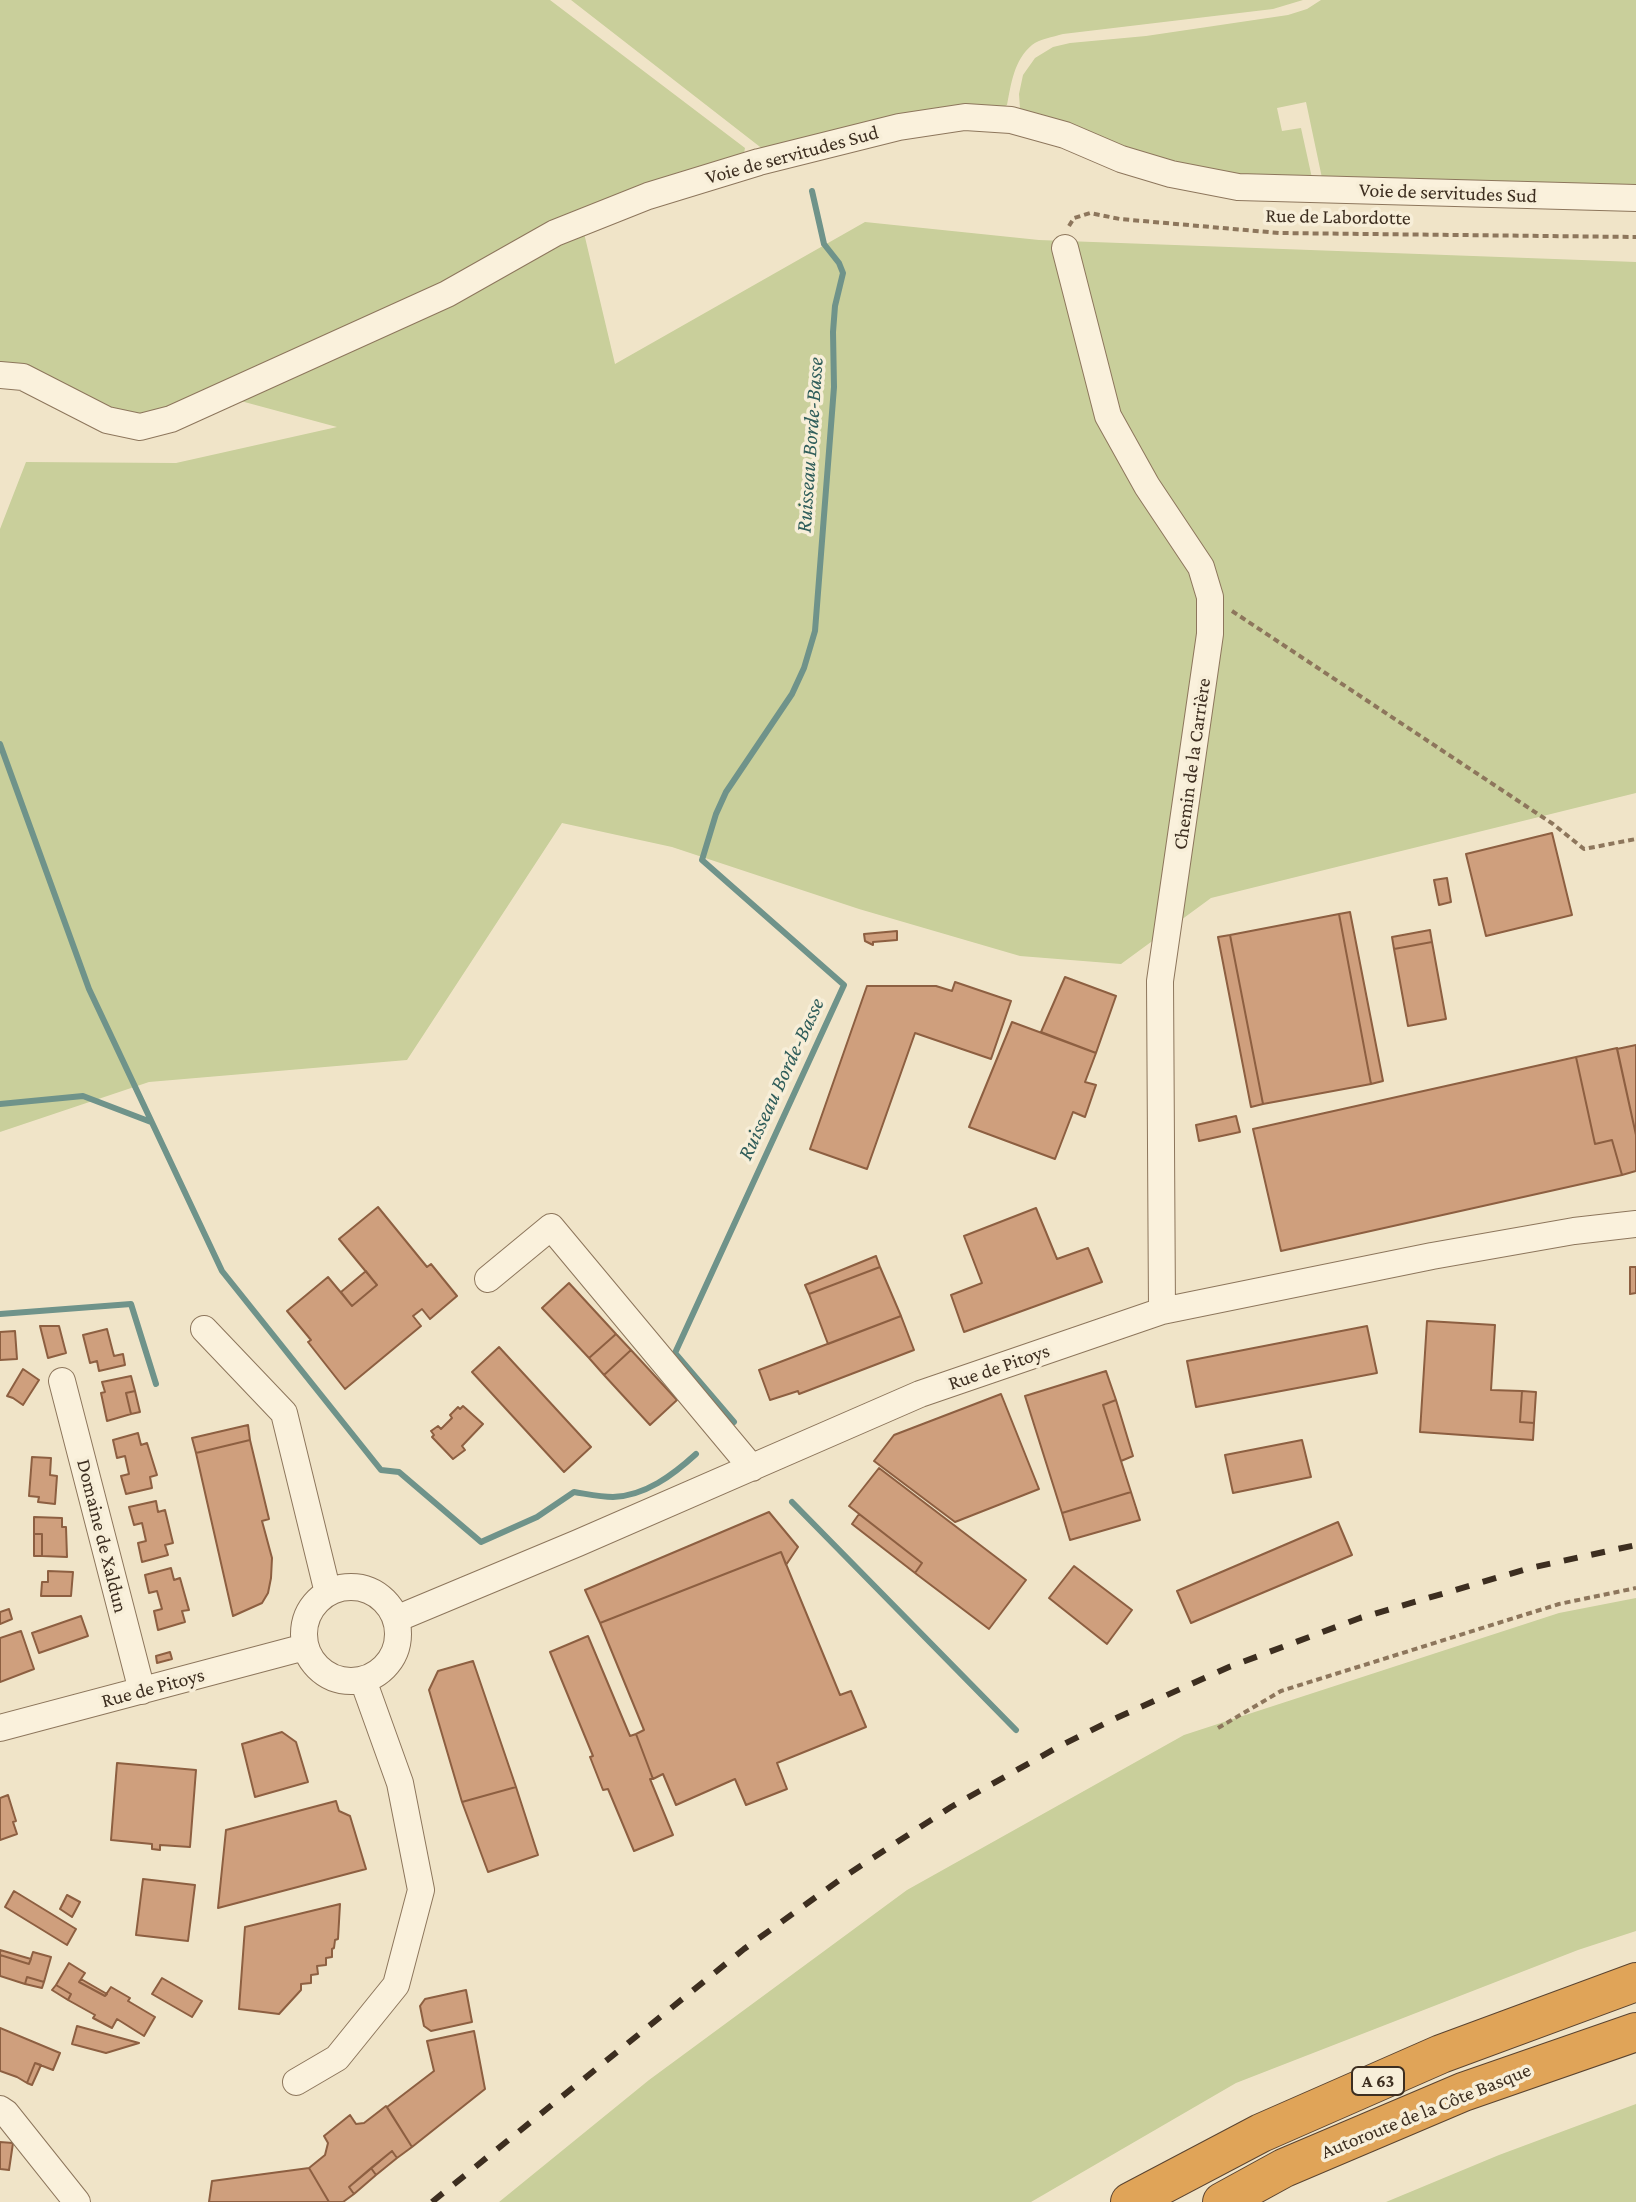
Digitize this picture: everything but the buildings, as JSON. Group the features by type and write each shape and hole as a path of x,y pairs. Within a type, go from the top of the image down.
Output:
{"highway":[{"name":"A 63","path":"1130,2202 1261,2133 1441,2054 1636,1982"},
{"name":"Autoroute de la Côte Basque","path":"1222,2202 1284,2168 1463,2092 1636,2032"}],"street":[{"name":"Voie de servitudes Sud","path":"0,375 23,377 107,420 140,427 171,419 447,294 555,233 648,196 759,162 899,127 965,117 1011,120 1065,135 1121,159 1171,174 1238,187 1636,198"},
{"name":"Chemin de la Carrière","path":"1065,248 1108,416 1147,486 1201,567 1210,597 1210,634 1160,981 1162,1311"},
{"name":"Rue de Pitoys","path":"396,1619 920,1394 1162,1311 1432,1256 1574,1231 1636,1224"},
{"path":"488,1279 551,1227 752,1468"},
{"path":"204,1329 284,1413 328,1593"},
{"name":"Domaine de Xaldun","path":"62,1381 142,1691"},
{"path":"354,1586 380,1596 396,1619 398,1634 388,1662 377,1673 363,1680 334,1678 321,1671 305,1647 303,1631 315,1602 340,1588 354,1586"},
{"name":"Rue de Pitoys","path":"0,1728 305,1647"},
{"path":"296,2082 337,2058 396,1985 421,1890 400,1783 363,1680"},
{"path":"0,2109 77,2202"}],"path":[{"name":"Rue de Labordotte","path":"1065,248 1066,231 1074,218 1090,213 1120,219 1279,233 1636,237"},
{"path":"1210,597 1553,824 1584,849 1636,839"},
{"path":"1218,1728 1281,1691 1559,1604 1636,1588"}],"green space":[{"path":"0,0 550,0 745,148 743,159 184,409 129,421 0,370"},
{"path":"571,0 1303,0 1273,9 1046,38 1032,45 1021,58 1014,73 1007,105 993,113 764,150"},
{"path":"1321,0 1636,0 1636,194 1322,178 1306,102 1277,108 1282,131 1301,128 1312,178 1184,173 1020,109 1023,75 1035,58 1053,47 1288,15 1307,9"},
{"path":"865,222 1039,240 1636,262 1636,793 1211,898 1121,964 1020,956 859,909 672,847 562,823 407,1060 149,1082 0,1132 0,529 26,462 176,463 337,427 237,400 584,233 615,364"},
{"path":"1636,1598 1636,1931 1578,1950 1236,2083 1031,2202 499,2202 649,2080 907,1890 1184,1735 1559,1613"},
{"path":"1636,2104 1636,2202 1386,2202 1499,2155"}],"waterway":[{"name":"Ruisseau Borde-Basse","path":"734,1422 675,1353 844,985 702,860 726,792 792,694 815,631 834,387 835,306 843,273 824,244 812,191"},
{"path":"0,744 89,989 222,1271 381,1470 399,1472 481,1542 537,1517 574,1492 613,1497 636,1493 668,1477 696,1454"},
{"path":"0,1104 83,1096 151,1122"},
{"path":"0,1314 131,1304 156,1384"},
{"name":"Ruisseau Borde-Basse","path":"792,1502 1016,1730"}],"railway":[{"path":"432,2202 744,1949 845,1876 951,1807 1058,1747 1229,1667 1360,1618 1530,1568 1636,1545"}]}
